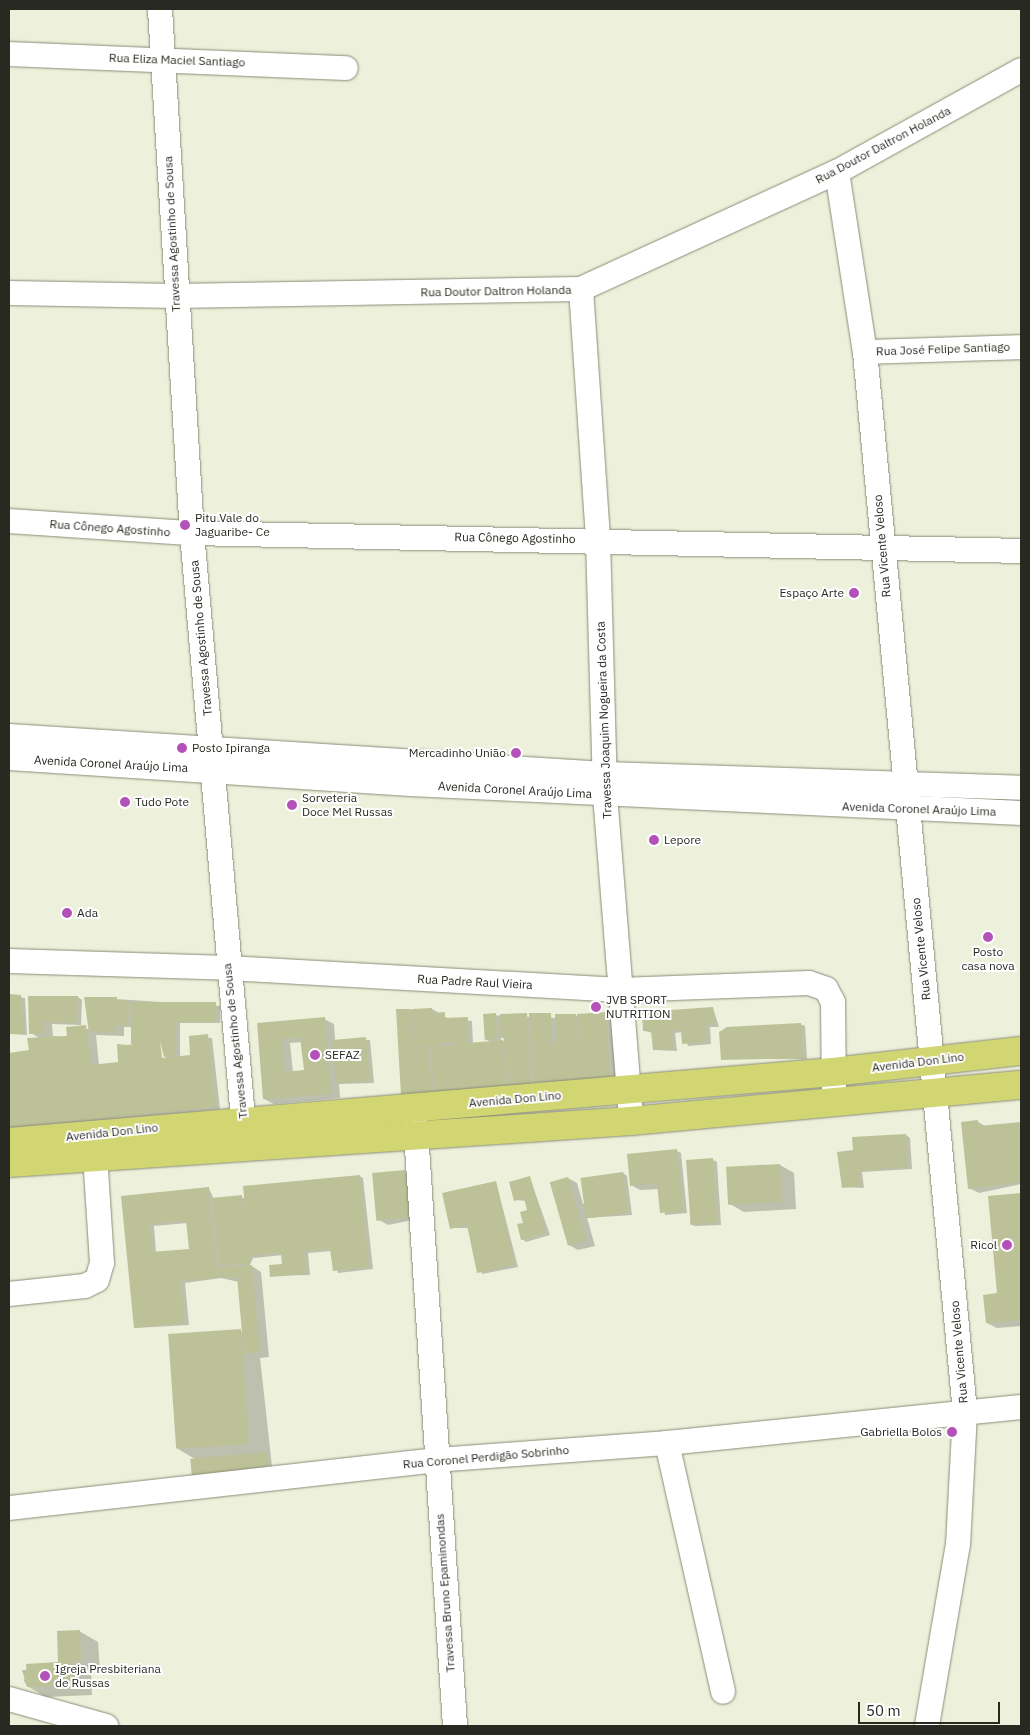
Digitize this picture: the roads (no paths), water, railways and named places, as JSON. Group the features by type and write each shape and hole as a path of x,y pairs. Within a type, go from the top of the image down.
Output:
{"main road":[{"name":"Avenida Don Lino","path":"9,1163 94,1144 243,1119 414,1108 834,1072 1021,1051"},
{"name":"Avenida Don Lino","path":"9,1142 246,1146 631,1121 1021,1085"}],"street":[{"name":"Travessa Agostinho de Sousa","path":"160,9 176,296 192,533 228,968 246,1146"},
{"name":"Rua Eliza Maciel Santiago","path":"9,54 346,68"},
{"name":"Rua Doutor Daltron Holanda","path":"9,293 176,296 581,290 837,172 1021,70"},
{"name":"Rua Vicente Veloso","path":"837,172 865,352 906,809 933,1060 965,1412 958,1544 927,1726"},
{"name":"Travessa Joaquim Nogueira da Costa","path":"581,290 598,539 605,784 627,1090 631,1121"},
{"name":"Rua José Felipe Santiago","path":"865,352 1021,347"},
{"name":"Rua Cônego Agostinho","path":"9,521 192,533 598,539 1021,551"},
{"name":"Avenida Coronel Araújo Lima","path":"9,736 69,751"},
{"name":"Avenida Coronel Araújo Lima","path":"9,758 69,751 410,773 752,790 906,809 1021,813"},
{"name":"Avenida Coronel Araújo Lima","path":"752,790 905,782 1021,788"},
{"name":"Rua Padre Raul Vieira","path":"9,961 228,968 620,990 820,986 833,1002 834,1102"},
{"name":"Travessa Bruno Epaminondas","path":"414,1108 455,1726"},
{"path":"9,1294 84,1286 97,1280 102,1263 94,1144"},
{"name":"Rua Coronel Perdigão Sobrinho","path":"9,1508 436,1460 667,1443 1021,1407"},
{"path":"667,1443 723,1692"},
{"path":"9,1699 44,1719 106,1726"}],"place":[{"name":"Pitu Vale do Jaguaribe- Ce","path":"185,525"},
{"name":"Espaço Arte","path":"854,593"},
{"name":"Posto Ipiranga","path":"182,748"},
{"name":"Mercadinho União","path":"516,753"},
{"name":"Tudo Pote","path":"125,802"},
{"name":"Sorveteria Doce Mel Russas","path":"292,805"},
{"name":"Lepore","path":"654,840"},
{"name":"Ada","path":"67,913"},
{"name":"Posto casa nova","path":"988,937"},
{"name":"JVB SPORT NUTRITION","path":"596,1007"},
{"name":"SEFAZ","path":"315,1055"},
{"name":"Ricol","path":"1007,1245"},
{"name":"Gabriella Bolos","path":"952,1432"},
{"name":"Igreja Presbiteriana de Russas","path":"45,1676"}]}
